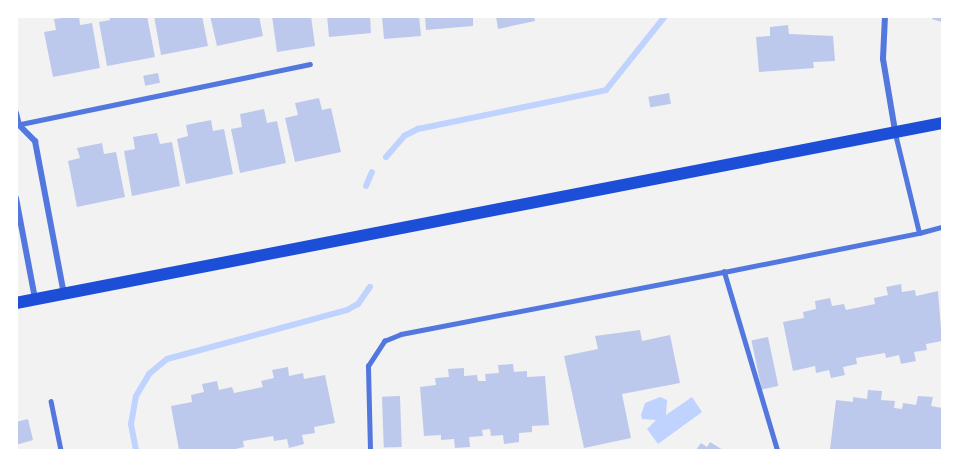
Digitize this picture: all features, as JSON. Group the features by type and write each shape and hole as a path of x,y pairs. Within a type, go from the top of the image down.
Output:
{"main road":[{"path":"16,303 942,123"}],"street":[{"path":"885,16 883,59 895,131"},
{"path":"16,113 17,126 35,141 65,295"},
{"path":"16,198 35,299"}],"lane":[{"path":"17,126 310,64"},
{"path":"895,131 919,232"},
{"path":"370,450 368,366 384,341 942,227"},
{"path":"724,272 777,450"},
{"path":"51,401 61,450"}],"water":[{"path":"660,397 667,400 666,415 692,397 702,412 658,444 647,429 656,420 642,419 641,415 645,403"}],"building":[{"path":"79,16 80,25 92,23 100,68 53,77 44,32 56,30 54,19"},
{"path":"109,16 147,16 155,57 107,66 99,22 110,20"},
{"path":"154,16 202,16 208,46 161,55"},
{"path":"210,16 259,16 263,36 217,46"},
{"path":"272,16 311,16 315,46 277,52"},
{"path":"327,16 370,16 371,33 329,37"},
{"path":"382,16 419,16 421,36 384,39"},
{"path":"425,16 473,16 473,26 426,30"},
{"path":"496,16 534,16 535,21 498,29"},
{"path":"933,16 942,16 942,22 932,19"},
{"path":"788,25 789,34 833,36 835,61 813,62 814,68 759,72 756,37 770,36 770,27"},
{"path":"158,73 160,83 145,86 143,76"},
{"path":"669,93 671,104 650,107 648,97"},
{"path":"319,98 322,110 331,108 341,152 295,162 285,118 298,115 295,103"},
{"path":"264,109 267,123 277,121 286,163 240,173 231,129 242,127 240,114"},
{"path":"211,120 213,131 224,129 233,174 186,184 177,139 188,136 186,125"},
{"path":"157,133 160,144 172,142 180,186 132,196 124,151 135,149 133,137"},
{"path":"102,143 104,154 116,152 125,197 77,207 68,161 80,158 77,148"},
{"path":"901,284 902,292 915,290 916,296 938,291 942,341 926,344 927,350 914,352 916,361 901,364 899,355 886,358 885,353 856,358 857,364 843,367 845,375 831,378 829,370 816,373 815,366 793,371 783,322 804,318 803,312 816,309 815,301 830,298 832,306 844,304 846,310 875,304 874,298 888,295 886,287"},
{"path":"640,330 642,341 670,335 680,383 622,394 631,438 584,448 564,356 598,349 595,336"},
{"path":"768,337 778,386 762,389 751,341"},
{"path":"513,364 514,372 527,371 527,377 545,376 549,425 532,426 532,432 519,433 519,442 504,444 503,435 491,436 490,429 482,430 483,436 469,437 470,447 455,448 454,439 441,440 441,435 424,436 420,387 436,385 435,378 449,377 448,369 464,368 464,376 477,375 478,381 486,381 485,374 499,373 498,365"},
{"path":"288,367 289,376 303,373 304,379 325,375 335,423 314,427 315,433 302,435 304,444 289,448 287,439 274,441 273,436 243,441 244,447 231,450 179,450 171,406 192,402 191,395 204,392 202,384 217,381 219,390 232,387 234,393 263,387 261,381 274,378 272,370"},
{"path":"868,390 882,391 881,400 895,401 894,408 902,409 903,403 916,405 918,396 933,397 931,406 942,408 942,450 830,449 836,400 853,402 853,397 867,399"},
{"path":"400,396 402,447 384,448 382,397"},
{"path":"28,419 33,440 16,445 16,422"},
{"path":"710,442 723,450 696,450 701,443 707,447"}],"waterway":[{"path":"386,157 404,136 418,129 606,90 665,16"},
{"path":"366,186 372,172"},
{"path":"136,450 131,424 136,396 149,374 167,359 347,310 358,304 370,287"}]}
